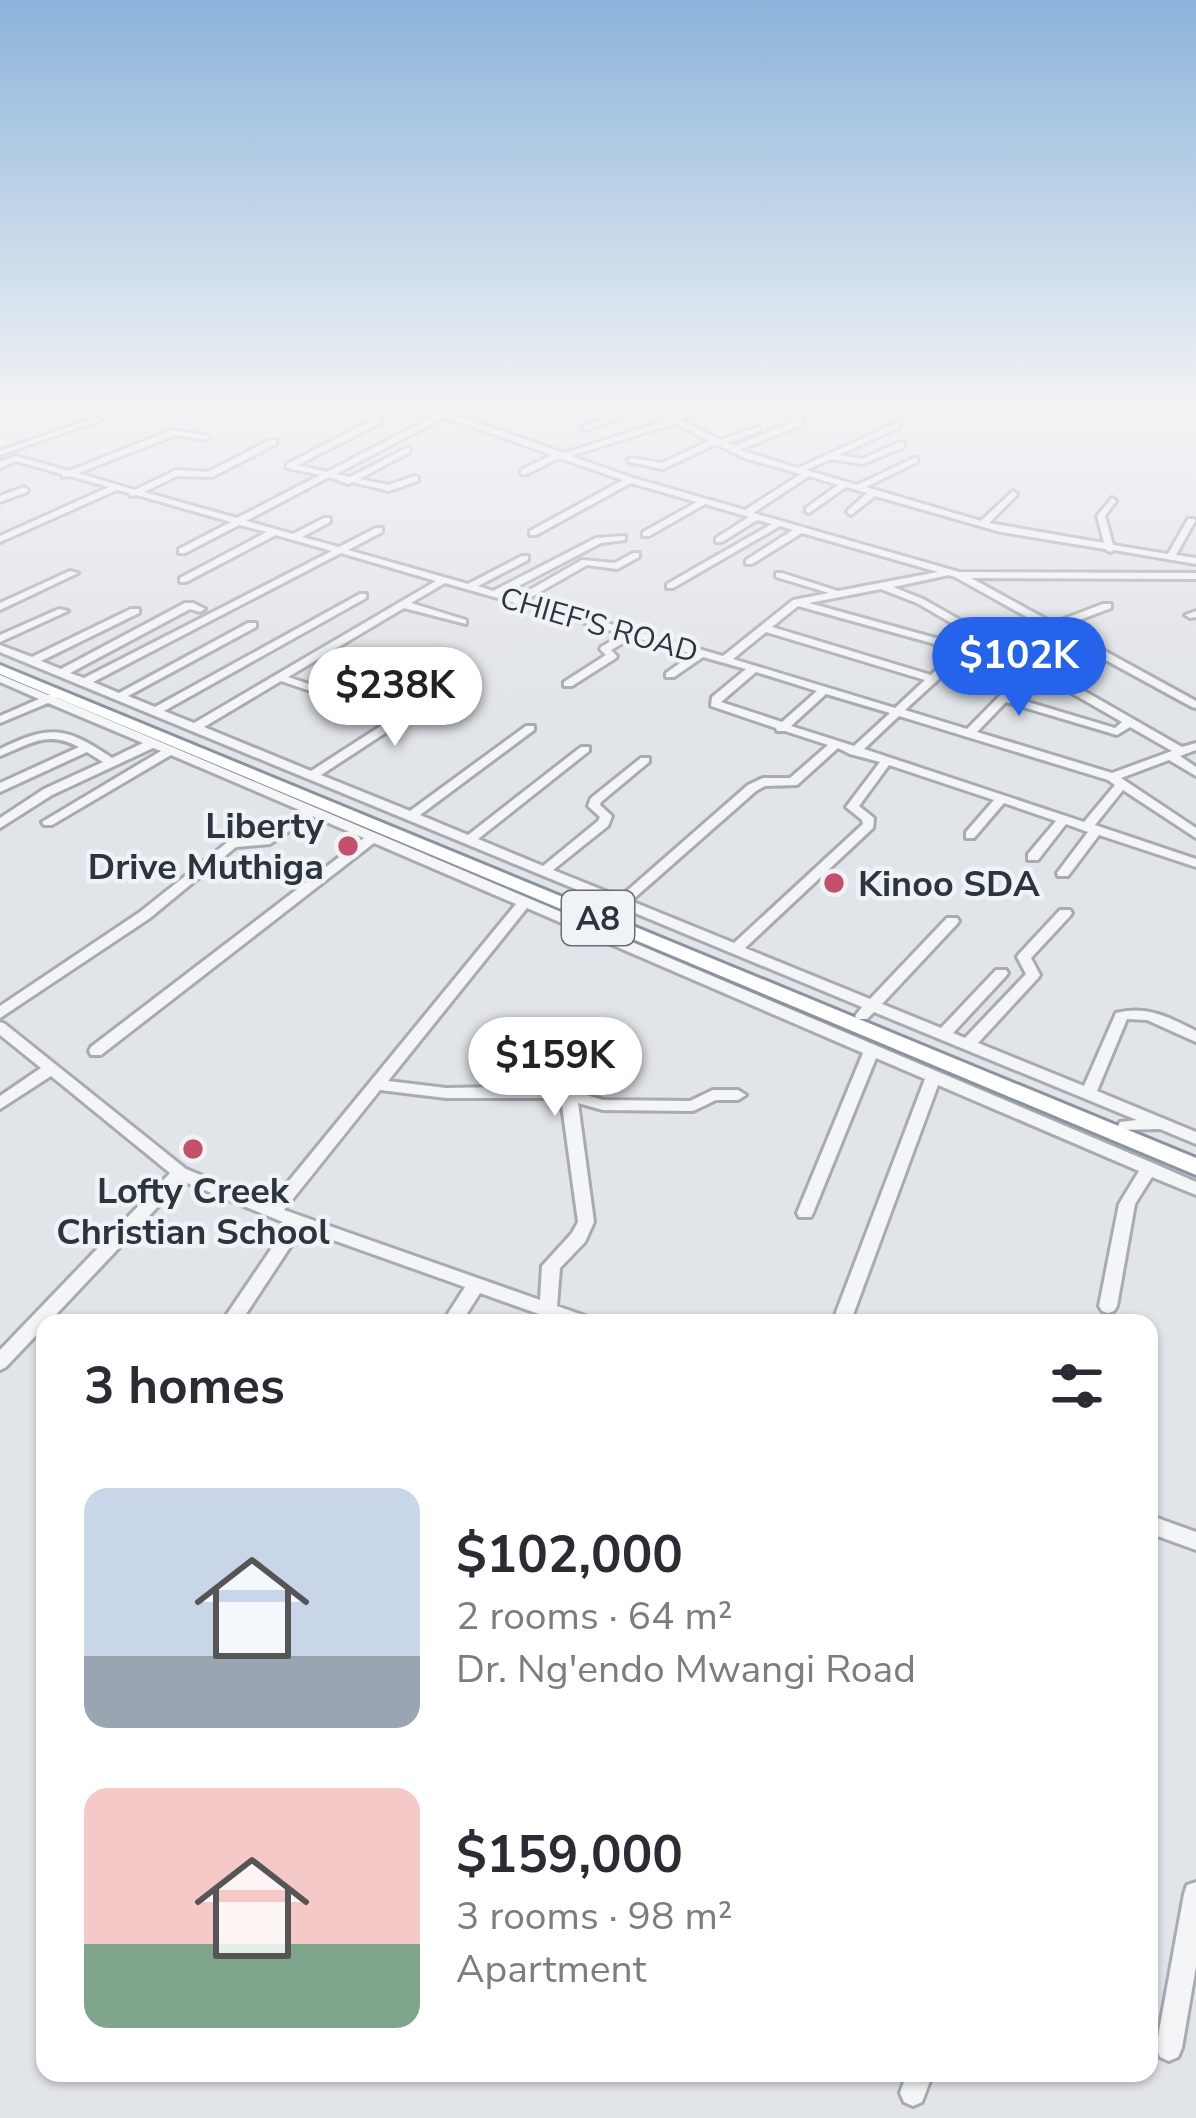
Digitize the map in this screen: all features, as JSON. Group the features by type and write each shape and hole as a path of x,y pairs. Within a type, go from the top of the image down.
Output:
{"highway":[{"name":"A8","path":"3,676 57,688 208,751 564,911 614,919 868,1011 1196,1155"},
{"name":"A8","path":"3,676 315,789 1196,1167"}],"street":[{"path":"0,538 86,501"},
{"name":"CHIEF'S ROAD","path":"158,501 754,668 1117,781 1196,834"},
{"path":"182,551 278,501"},
{"path":"533,533 592,501"},
{"path":"701,501 953,574 1196,705"},
{"path":"719,540 768,501"},
{"path":"809,510 822,501"},
{"path":"850,512 864,501"},
{"path":"901,501 1030,537 1196,561"},
{"path":"983,524 1006,501"},
{"path":"1110,549 1101,516 1112,501"},
{"path":"664,528 705,502"},
{"path":"646,535 705,502"},
{"path":"292,538 327,520"},
{"path":"1170,557 1191,521"},
{"path":"670,586 778,524"},
{"path":"57,688 85,682 379,530"},
{"path":"749,562 800,530"},
{"path":"182,580 273,532"},
{"path":"493,596 599,540 622,538"},
{"path":"516,602 585,562 617,566 636,555"},
{"path":"467,588 524,558"},
{"path":"0,607 73,573"},
{"path":"725,660 796,602 880,585 953,574 1196,576"},
{"path":"778,575 838,593"},
{"path":"196,728 442,581"},
{"path":"880,585 920,601 1130,721 1196,772"},
{"path":"155,712 363,596"},
{"path":"796,602 1038,669"},
{"path":"404,604 462,622"},
{"path":"0,720 189,605 200,609"},
{"path":"1052,627 1107,606"},
{"path":"0,639 63,611"},
{"path":"34,661 135,611"},
{"path":"119,697 252,625"},
{"path":"764,628 932,679"},
{"path":"568,684 611,656 605,649 630,634"},
{"path":"854,752 962,650 982,637"},
{"path":"969,734 1038,669 1092,648"},
{"path":"0,649 34,661 57,688 151,743 170,751 208,751 196,728 85,682"},
{"path":"670,675 701,653"},
{"path":"754,668 714,702 781,729 1196,862"},
{"path":"279,677 359,704"},
{"path":"0,1013 130,926 233,844 266,841 315,789 453,684"},
{"path":"781,729 824,690"},
{"path":"1006,699 1118,732 1130,721"},
{"path":"411,816 530,728"},
{"path":"0,753 46,731 67,734 111,762"},
{"path":"0,824 48,793 151,743"},
{"path":"614,919 752,788 763,782 793,782 835,745"},
{"path":"1063,873 1117,781 1196,746"},
{"path":"0,788 88,747"},
{"path":"469,840 585,749"},
{"path":"48,822 170,751"},
{"path":"544,871 604,824 606,816 594,806 595,801 645,760"},
{"path":"736,949 869,825 868,818 852,807 886,762"},
{"path":"315,789 411,816 544,871 614,919 872,1048 1196,1189"},
{"path":"315,789 374,837 441,859 524,903 564,911"},
{"path":"970,835 1001,800"},
{"path":"1033,856 1063,820"},
{"path":"96,1051 374,837"},
{"path":"273,1212 524,903"},
{"path":"968,1045 1033,975 1024,957 1066,913"},
{"path":"614,919 736,949 868,1011 943,1034 1196,1138"},
{"path":"868,1011 952,921"},
{"path":"943,1034 1001,973"},
{"path":"1088,1094 1121,1016 1148,1014 1196,1037"},
{"path":"0,1028 180,1173 273,1212 559,1314"},
{"path":"0,1056 20,1047"},
{"path":"805,1213 872,1048"},
{"path":"0,1104 49,1070"},
{"path":"844,1314 934,1076"},
{"path":"377,1084 446,1093 556,1091 588,1104 681,1107 700,1105 712,1095 738,1095"},
{"path":"548,1310 551,1266 579,1237 586,1222 569,1097"},
{"path":"1126,1126 1165,1125"},
{"path":"1108,1306 1127,1204 1149,1168"},
{"path":"54,1314 180,1173"},
{"path":"236,1314 299,1220"},
{"path":"457,1314 476,1284"},
{"path":"0,1362 36,1332"},
{"path":"1158,1527 1196,1541"},
{"path":"1169,2048 1196,1894"}],"place":[{"name":"Liberty Drive Muthiga","path":"348,846"},
{"name":"Kinoo SDA","path":"834,883"},
{"name":"Lofty Creek Christian School","path":"193,1149"}]}
